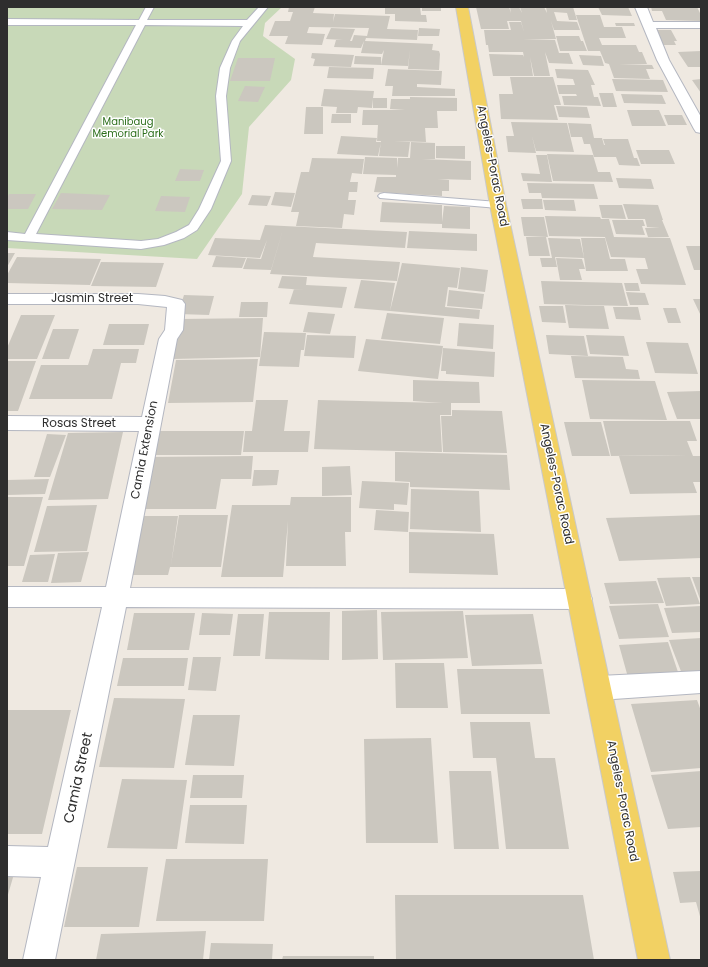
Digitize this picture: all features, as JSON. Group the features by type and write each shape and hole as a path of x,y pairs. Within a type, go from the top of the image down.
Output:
{"main road":[{"name":"Angeles-Porac Road","path":"462,7 498,205 654,960"}],"street":[{"path":"641,7 663,60 701,129"},
{"path":"649,25 701,25"},
{"name":"Jasmin Street","path":"7,299 138,299 165,301 176,304"},
{"name":"Camia Extension","path":"116,596 168,339 174,330 176,304"},
{"name":"Rosas Street","path":"7,423 150,424"},
{"path":"7,597 116,596 580,599"},
{"name":"Camia Street","path":"39,960 61,862 116,596"},
{"path":"599,688 701,682"},
{"path":"7,862 61,862"}],"lane":[{"path":"29,237 150,7"},
{"path":"7,236 141,245 160,242 180,235 193,227 205,209 226,161 221,96 225,68 236,41 249,23 264,7"},
{"path":"7,22 249,23"},
{"path":"384,196 498,205"}],"green space":[{"name":"Manibaug Memorial Park","path":"7,7 282,7 265,23 263,36 295,59 291,80 249,127 242,194 197,259 7,248"}],"building":[{"path":"289,7 315,7 313,13 334,14 333,22 335,14 390,16 387,29 418,30 417,40 366,38 365,41 433,44 432,50 439,51 440,54 439,70 408,69 410,50 408,66 381,65 384,50 382,54 361,53 364,41 361,48 334,47 336,40 343,40 326,39 331,28 355,29 350,41 352,41 354,35 367,36 369,28 309,27 307,33 325,34 322,45 285,44 288,36 269,36 275,21 290,21 293,12 288,12"},
{"path":"385,7 420,7 421,15 426,15 427,22 395,21 395,14 385,14"},
{"path":"422,7 441,7 441,11 422,11"},
{"path":"476,7 509,7 511,13 510,7 519,7 522,13 520,7 544,7 547,13 546,7 573,7 577,20 569,20 567,13 554,12 557,21 577,22 580,30 554,30 551,21 556,39 523,40 555,40 559,53 569,53 573,64 549,63 545,52 550,76 534,76 530,57 533,76 493,76 489,54 523,55 524,57 523,52 489,52 488,45 486,45 484,30 511,30 509,22 521,22 524,32 521,21 507,21 509,29 481,29"},
{"path":"598,7 628,7 632,16 602,15"},
{"path":"651,7 697,7 701,15 701,21 666,20 662,11 652,11"},
{"path":"576,15 600,15 604,27 622,27 626,38 599,38 602,45 636,45 639,52 642,52 647,64 619,64 652,65 654,69 646,69 650,79 614,78 609,64 605,63 600,51 588,51"},
{"path":"615,23 634,23 635,26 616,26"},
{"path":"419,28 440,29 439,36 418,36"},
{"path":"652,30 671,30 677,41 674,41 676,45 659,45"},
{"path":"556,36 579,36 587,51 560,51"},
{"path":"701,51 701,67 688,67 678,52"},
{"path":"312,53 354,55 351,67 313,66 315,59 311,58"},
{"path":"579,55 601,56 604,66 583,65"},
{"path":"355,56 381,57 381,65 354,64"},
{"path":"238,58 275,58 270,81 230,81"},
{"path":"329,67 374,68 373,79 327,78"},
{"path":"388,69 442,71 441,85 417,84 417,87 455,89 455,96 392,96 393,86 385,86"},
{"path":"555,69 588,70 595,85 591,85 594,97 598,97 601,106 564,105 562,96 577,96 576,94 559,94 557,85 575,85 573,79 557,78"},
{"path":"510,77 553,77 561,105 554,105 558,120 501,119 499,94 513,94"},
{"path":"612,79 663,80 668,92 616,91"},
{"path":"701,79 701,93 692,80"},
{"path":"245,86 265,87 258,102 238,101"},
{"path":"324,89 374,91 373,98 387,98 387,108 373,108 373,99 372,108 358,107 357,113 336,113 337,107 321,106"},
{"path":"599,93 613,93 617,107 603,107"},
{"path":"621,94 662,95 666,104 624,103"},
{"path":"410,97 457,98 457,111 437,111 438,128 425,128 426,142 394,141 410,142 408,157 379,156 381,141 377,141 378,125 362,125 363,110 405,110 390,109 391,99 410,99"},
{"path":"556,106 587,107 590,118 559,117"},
{"path":"306,107 323,107 323,134 304,134"},
{"path":"627,110 659,110 666,126 632,126"},
{"path":"332,114 351,114 351,123 331,123"},
{"path":"664,115 682,115 687,125 668,125"},
{"path":"511,122 567,123 574,152 536,151 532,136 536,153 508,152 506,136 514,136"},
{"path":"568,123 591,124 594,138 602,138 604,145 603,139 628,139 634,158 637,158 640,166 619,165 616,157 594,157 590,144 584,144 582,137 571,137"},
{"path":"341,136 377,138 376,142 381,142 378,156 337,154"},
{"path":"411,142 435,143 435,159 422,159 471,161 471,180 438,179 449,180 449,191 442,191 442,196 374,192 377,177 396,177 396,175 363,174 365,157 397,158 397,168 398,158 410,158"},
{"path":"436,146 465,146 465,159 436,158"},
{"path":"636,150 669,150 675,164 641,164"},
{"path":"547,154 593,155 598,172 610,172 613,182 553,181"},
{"path":"536,155 547,155 552,182 523,181 521,173 540,174"},
{"path":"312,158 364,159 362,174 352,173 350,182 358,182 357,192 349,192 348,200 356,200 354,215 344,214 342,228 296,226 299,212 291,212 301,172 309,172"},
{"path":"180,169 204,170 200,181 175,181"},
{"path":"616,178 651,179 654,189 619,188"},
{"path":"527,183 594,184 598,199 542,198 541,193 529,193"},
{"path":"275,192 295,193 291,207 271,205"},
{"path":"61,193 110,195 102,210 52,209"},
{"path":"9,194 36,194 28,209 7,209 7,198"},
{"path":"252,195 271,196 267,206 248,205"},
{"path":"161,196 190,197 185,212 155,211"},
{"path":"521,199 542,199 543,209 523,209"},
{"path":"543,200 574,200 576,211 545,210"},
{"path":"382,202 442,205 442,222 444,206 470,207 470,229 442,228 442,224 380,222"},
{"path":"623,204 658,205 669,237 648,237 645,228 660,227 647,227 645,219 628,219"},
{"path":"599,205 622,205 626,219 602,218"},
{"path":"545,216 600,217 601,219 609,219 614,237 670,238 686,285 641,284 636,269 648,269 645,258 611,257 605,237 549,236"},
{"path":"521,217 544,217 548,237 524,236"},
{"path":"612,220 643,220 645,226 642,226 645,235 616,234"},
{"path":"265,225 284,226 271,270 243,269 247,258 261,259 267,240 260,258 208,255 215,238 260,240"},
{"path":"284,226 407,232 405,248 316,243 313,257 400,262 397,281 270,274"},
{"path":"409,231 477,234 477,251 407,248"},
{"path":"526,237 546,237 550,256 529,256"},
{"path":"548,238 580,239 584,258 555,257 557,267 542,267 540,258 552,258"},
{"path":"581,238 605,238 610,259 625,259 628,271 586,271"},
{"path":"686,246 701,246 701,270 694,270"},
{"path":"7,253 15,253 7,267"},
{"path":"216,256 246,258 242,268 212,267"},
{"path":"17,257 101,259 90,285 7,283 7,275"},
{"path":"556,258 582,259 585,269 579,269 582,280 560,280"},
{"path":"101,262 164,263 156,287 91,286"},
{"path":"402,263 460,268 457,288 448,287 445,307 480,310 479,319 390,311"},
{"path":"461,267 488,270 485,292 458,289"},
{"path":"282,276 307,277 306,285 347,287 342,308 289,304 294,289 278,288"},
{"path":"361,280 395,283 390,311 354,308"},
{"path":"541,281 622,283 628,306 544,304"},
{"path":"624,283 638,283 640,291 626,291"},
{"path":"449,290 484,294 482,309 447,306"},
{"path":"626,292 645,293 649,305 630,305"},
{"path":"184,295 214,296 209,315 178,314"},
{"path":"693,299 701,299 701,316"},
{"path":"241,302 268,302 267,317 239,317"},
{"path":"565,305 604,306 609,329 569,328"},
{"path":"539,306 563,306 566,323 542,322"},
{"path":"613,307 638,307 641,320 616,319"},
{"path":"663,308 676,308 681,323 668,323"},
{"path":"308,312 335,314 330,334 303,332"},
{"path":"387,313 444,318 440,344 381,339"},
{"path":"21,315 55,315 37,359 7,359 7,348"},
{"path":"263,318 260,357 173,359 180,319"},
{"path":"459,323 494,325 493,349 457,346"},
{"path":"109,324 149,324 144,345 103,345"},
{"path":"53,329 79,329 69,359 42,359"},
{"path":"264,332 306,333 304,350 301,350 299,367 259,366"},
{"path":"307,335 356,336 354,358 304,356"},
{"path":"546,335 584,336 588,356 549,354"},
{"path":"586,335 624,336 629,356 590,354"},
{"path":"366,339 443,346 438,379 358,371"},
{"path":"646,342 688,343 698,374 655,373"},
{"path":"443,348 495,352 494,377 446,374 446,371 441,371"},
{"path":"93,349 139,349 136,363 121,363 112,399 29,399 41,365 88,365"},
{"path":"571,356 623,357 626,369 638,370 640,379 575,378"},
{"path":"258,359 253,402 168,403 176,360"},
{"path":"7,361 36,361 18,411 7,411"},
{"path":"413,380 479,382 480,403 451,403 451,415 440,415 442,452 314,449 318,400 443,403 413,401"},
{"path":"582,380 655,381 667,420 590,419"},
{"path":"701,391 701,419 677,419 667,392"},
{"path":"256,400 288,400 284,431 310,431 308,452 243,452 245,431 252,431"},
{"path":"452,410 502,411 507,453 443,452 441,416 452,416"},
{"path":"603,421 690,421 697,441 687,441 693,456 701,456 701,482 693,482 697,493 630,494 619,456 687,455 611,456"},
{"path":"564,422 601,422 610,456 572,456"},
{"path":"154,431 244,431 241,455 149,455"},
{"path":"123,432 108,499 48,500 68,433"},
{"path":"47,434 66,435 50,477 34,477"},
{"path":"395,452 507,455 510,490 410,487 410,482 395,481"},
{"path":"253,456 251,479 221,479 216,509 138,509 149,457"},
{"path":"350,466 352,495 322,496 322,467"},
{"path":"254,470 279,470 277,485 252,486"},
{"path":"49,479 45,494 7,495 7,480"},
{"path":"362,481 409,483 407,505 394,504 394,510 359,508"},
{"path":"411,489 479,491 481,532 410,529"},
{"path":"7,497 43,497 24,566 7,566"},
{"path":"291,497 351,497 351,532 345,532 346,566 286,566 288,521 283,577 221,577 232,505 290,505"},
{"path":"97,505 87,551 34,552 47,506"},
{"path":"376,510 409,512 408,532 374,530"},
{"path":"179,515 228,515 221,567 170,567 168,575 131,575 143,516 178,516 171,565"},
{"path":"701,515 701,558 619,561 606,518"},
{"path":"409,532 494,534 498,575 409,573"},
{"path":"89,552 81,582 51,583 58,553"},
{"path":"55,554 48,582 22,582 30,555"},
{"path":"690,577 700,604 666,606 657,578"},
{"path":"692,577 701,577 701,602"},
{"path":"656,581 664,603 610,604 604,583"},
{"path":"658,604 669,637 619,639 609,606"},
{"path":"701,606 701,632 672,633 664,608"},
{"path":"377,610 378,659 342,660 342,611"},
{"path":"463,611 468,658 383,660 381,612"},
{"path":"269,612 330,612 329,660 265,659"},
{"path":"134,613 195,613 189,650 127,650"},
{"path":"202,613 233,614 230,635 199,635"},
{"path":"238,614 264,614 260,656 233,656"},
{"path":"533,614 542,664 472,666 465,615"},
{"path":"701,638 701,673 682,674 669,640"},
{"path":"668,642 680,678 629,681 619,645"},
{"path":"193,657 221,657 216,691 188,690"},
{"path":"123,658 188,658 184,686 117,686"},
{"path":"395,663 444,663 448,708 396,708"},
{"path":"457,669 543,669 550,714 461,714"},
{"path":"114,698 185,699 174,768 99,767"},
{"path":"697,700 701,711 701,768 651,772 631,704"},
{"path":"7,710 71,710 42,834 7,834"},
{"path":"193,715 240,715 234,766 185,765"},
{"path":"470,722 530,722 535,758 555,758 569,849 506,849 496,758 473,758"},
{"path":"431,738 438,843 366,843 364,739"},
{"path":"449,771 491,771 499,849 454,849"},
{"path":"701,771 701,827 668,829 651,775"},
{"path":"193,775 244,775 242,798 190,798"},
{"path":"122,779 187,780 177,849 107,848"},
{"path":"190,805 247,805 244,844 185,843"},
{"path":"166,859 268,859 264,921 156,921"},
{"path":"77,867 148,867 139,927 64,927"},
{"path":"701,871 701,920 696,902 680,903 673,872"},
{"path":"7,874 14,874 7,898"},
{"path":"395,895 583,895 594,960 396,960"},
{"path":"206,931 203,960 96,960 101,934"},
{"path":"211,943 273,944 272,960 209,960"},
{"path":"283,956 374,956 374,960 282,960"}]}
